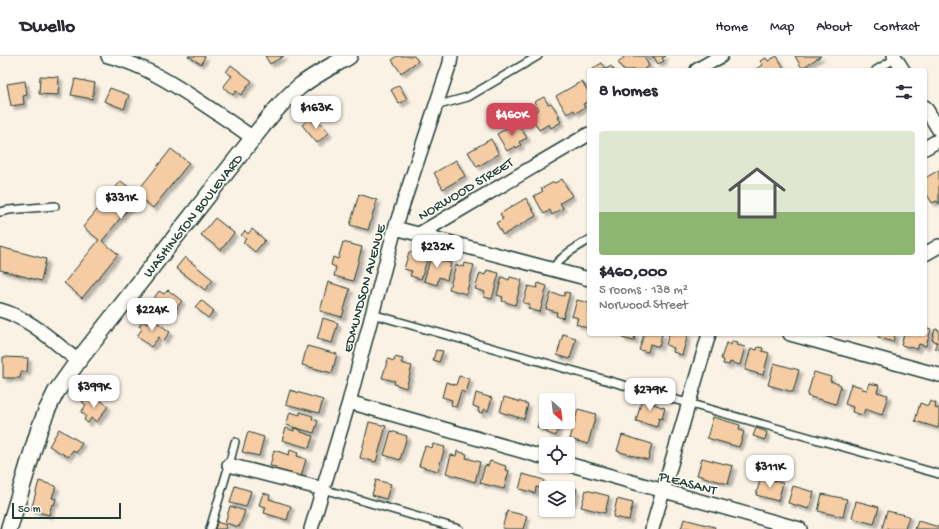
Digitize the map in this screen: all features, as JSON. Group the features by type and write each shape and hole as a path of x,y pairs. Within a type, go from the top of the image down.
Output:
{"street":[{"path":"108,56 150,71 182,90 253,138"},
{"name":"WASHINGTON BOULEVARD","path":"9,529 39,430 47,410 56,392 78,361 281,103 299,86 348,56"},
{"name":"EDMUNDSON AVENUE","path":"311,529 349,402 395,228 450,63 451,56"},
{"path":"700,68 721,56"},
{"path":"897,57 902,68"},
{"path":"927,110 939,130"},
{"name":"NORWOOD STREET","path":"419,234 587,135"},
{"path":"927,147 939,140"},
{"path":"395,228 587,278"},
{"path":"927,253 939,246"},
{"path":"0,310 20,318 78,361"},
{"path":"652,529 708,336"},
{"path":"799,336 939,375"},
{"path":"349,402 539,456"},
{"path":"229,465 323,489"},
{"name":"PLEASANT","path":"575,466 800,529"}],"lane":[{"path":"435,106 468,97 538,56"},
{"path":"879,68 897,57"},
{"path":"0,212 55,206"},
{"path":"552,269 558,260 587,241"},
{"path":"372,314 939,474"},
{"path":"210,529 229,465 234,442"},
{"path":"323,489 459,529"}],"building":[{"path":"188,56 205,56 201,64"},
{"path":"265,56 284,56 270,64"},
{"path":"397,56 414,56 418,61 401,73 392,60"},
{"path":"622,56 644,56 649,66 646,68 622,68 618,62 624,59"},
{"path":"647,56 666,56 662,58 664,61 658,64 654,57 649,60"},
{"path":"777,56 784,68 758,68 763,65 760,61 766,58 768,61"},
{"path":"795,56 821,56 802,68"},
{"path":"602,63 605,68 593,68"},
{"path":"231,65 252,81 241,95 236,91 233,95 223,87 232,76 226,72"},
{"path":"40,76 59,77 58,95 39,94"},
{"path":"75,79 95,83 92,99 71,95"},
{"path":"25,81 27,95 23,96 24,104 11,106 7,84"},
{"path":"582,81 587,90 587,102 583,104 585,107 576,113 574,110 567,114 556,96"},
{"path":"399,85 407,99 399,104 391,90"},
{"path":"110,88 129,95 124,109 104,101"},
{"path":"544,97 548,104 551,103 560,117 558,118 561,122 551,128 549,124 539,130 530,115 539,109 534,102"},
{"path":"310,118 314,123 318,120 329,133 317,143 302,125"},
{"path":"517,122 527,138 519,142 521,145 516,148 515,146 507,151 497,134"},
{"path":"491,139 499,154 477,167 468,152"},
{"path":"171,149 189,163 153,208 138,196 102,241 118,254 82,298 64,283 99,240 83,227 121,181 136,193"},
{"path":"456,160 465,176 443,189 434,173"},
{"path":"939,170 939,204 937,201 932,203 927,194 927,177"},
{"path":"562,179 572,196 560,203 563,208 552,215 550,210 544,214 534,196 543,191 541,189"},
{"path":"359,194 377,200 368,230 350,225"},
{"path":"526,198 536,216 503,235 496,223 503,219 500,214"},
{"path":"215,218 234,233 221,250 201,235"},
{"path":"252,229 265,240 255,252 243,242 246,239 241,235 245,231 248,234"},
{"path":"343,242 362,247 353,281 334,276 336,267 331,265 333,257 338,259"},
{"path":"0,247 46,259 41,281 0,270"},
{"path":"416,247 430,251 421,279 410,276 412,271 404,269 409,252 414,253"},
{"path":"432,253 444,256 443,261 451,263 447,280 439,277 437,285 424,281"},
{"path":"185,257 213,280 205,290 176,268"},
{"path":"465,263 474,265 466,294 449,289 456,265 464,267"},
{"path":"487,270 499,273 492,299 484,297 485,292 475,289 480,273 485,275"},
{"path":"502,277 509,280 510,277 522,280 515,305 502,301 503,297 497,295"},
{"path":"328,282 350,289 342,317 320,311"},
{"path":"538,283 547,286 540,312 528,309 530,304 523,303 528,286 537,288"},
{"path":"168,290 182,301 169,317 151,302 159,291 164,294"},
{"path":"565,292 570,293 563,318 556,316 557,312 546,309 551,293 564,296"},
{"path":"201,300 214,311 208,318 195,307"},
{"path":"577,300 587,302 587,328 576,324 578,318 572,316"},
{"path":"151,318 170,332 163,341 159,337 151,347 137,336 142,329 139,326 143,321 147,324"},
{"path":"323,318 338,323 332,343 317,339"},
{"path":"927,328 931,329 926,346 919,344 917,349 901,345 903,336 927,336"},
{"path":"935,329 939,330 939,349 935,348 937,342 932,340"},
{"path":"563,334 576,338 570,359 557,355"},
{"path":"622,336 635,336 634,341 622,338"},
{"path":"643,336 662,336 659,347 650,344 648,352 639,350"},
{"path":"668,336 687,336 682,355 673,352 674,348 666,345"},
{"path":"878,336 894,336 893,342"},
{"path":"732,341 738,342 737,345 745,347 740,365 730,362 729,365 723,364 724,360 721,359 726,343 731,345"},
{"path":"307,346 337,354 332,373 302,365"},
{"path":"758,347 763,348 762,351 769,353 763,375 745,370 751,348 757,350"},
{"path":"436,350 443,351 439,362 433,360"},
{"path":"3,357 28,358 27,372 21,372 20,378 3,378"},
{"path":"395,357 403,359 401,363 412,366 406,388 394,384 395,381 382,378 388,359 394,361"},
{"path":"774,363 799,370 793,392 768,385"},
{"path":"814,372 831,377 830,381 841,385 836,404 807,396"},
{"path":"459,376 470,379 466,393 461,391 456,407 451,405 452,400 442,397 446,382 456,385"},
{"path":"869,383 879,385 877,392 888,395 882,415 865,409 863,415 852,412 853,407 845,404 851,384 867,390"},
{"path":"290,390 323,400 319,413 286,404"},
{"path":"476,393 492,398 488,411 484,409 483,413 478,412 479,408 473,406"},
{"path":"93,395 108,406 97,422 91,418 88,423 84,420 86,416 81,412 86,405 82,402 85,397 89,400"},
{"path":"643,395 654,398 653,404 665,408 662,419 659,418 657,427 636,421"},
{"path":"504,397 528,404 524,419 500,412"},
{"path":"930,401 936,403 935,408 939,409 938,428 915,421 920,403 928,406"},
{"path":"578,409 596,414 588,444 575,440 575,437 571,437 573,429 575,429 575,420"},
{"path":"290,412 300,415 300,412 313,416 312,419 318,421 314,433 286,425"},
{"path":"713,417 740,425 739,430 744,432 739,447 707,438"},
{"path":"369,422 386,426 376,462 360,458"},
{"path":"286,428 294,431 294,428 301,430 301,432 313,436 309,448 282,440"},
{"path":"756,428 767,432 765,440 753,436"},
{"path":"59,429 82,443 76,453 73,450 68,457 49,446"},
{"path":"540,429 558,429 556,436 547,433 547,431"},
{"path":"391,431 407,436 400,460 384,455"},
{"path":"248,432 264,437 259,456 242,452"},
{"path":"622,435 652,444 648,460 617,451"},
{"path":"433,444 445,447 438,471 419,466 425,446 432,448"},
{"path":"274,450 289,455 290,450 298,453 297,456 306,459 301,477 275,470 276,467 270,466"},
{"path":"457,451 467,454 466,458 480,462 475,482 446,473 451,455 456,456"},
{"path":"702,458 733,466 728,484 697,475"},
{"path":"490,461 506,466 505,470 509,471 504,489 480,483 485,465 488,466"},
{"path":"523,474 544,480 539,481 539,488 536,487 535,493 519,489"},
{"path":"761,477 783,483 778,501 756,495"},
{"path":"376,480 391,484 386,499 372,495"},
{"path":"39,481 56,486 52,498 56,499 54,505 52,504 49,515 31,510"},
{"path":"235,486 251,491 246,507 230,503"},
{"path":"793,486 814,492 809,509 788,503"},
{"path":"586,490 609,496 605,513 581,507"},
{"path":"263,493 270,495 269,499 291,506 287,520 264,513 266,507 259,505"},
{"path":"822,494 847,499 843,517 818,511"},
{"path":"617,499 633,503 629,520 613,517"},
{"path":"856,501 879,507 874,524 852,518"},
{"path":"230,506 245,511 239,527 225,523"},
{"path":"507,511 527,516 523,529 502,528"},
{"path":"887,511 909,516 905,529 882,528"},
{"path":"684,519 715,527 714,529 681,529"},
{"path":"918,521 939,527 939,529 915,529"},
{"path":"217,522 226,525 225,529 215,529"}]}
